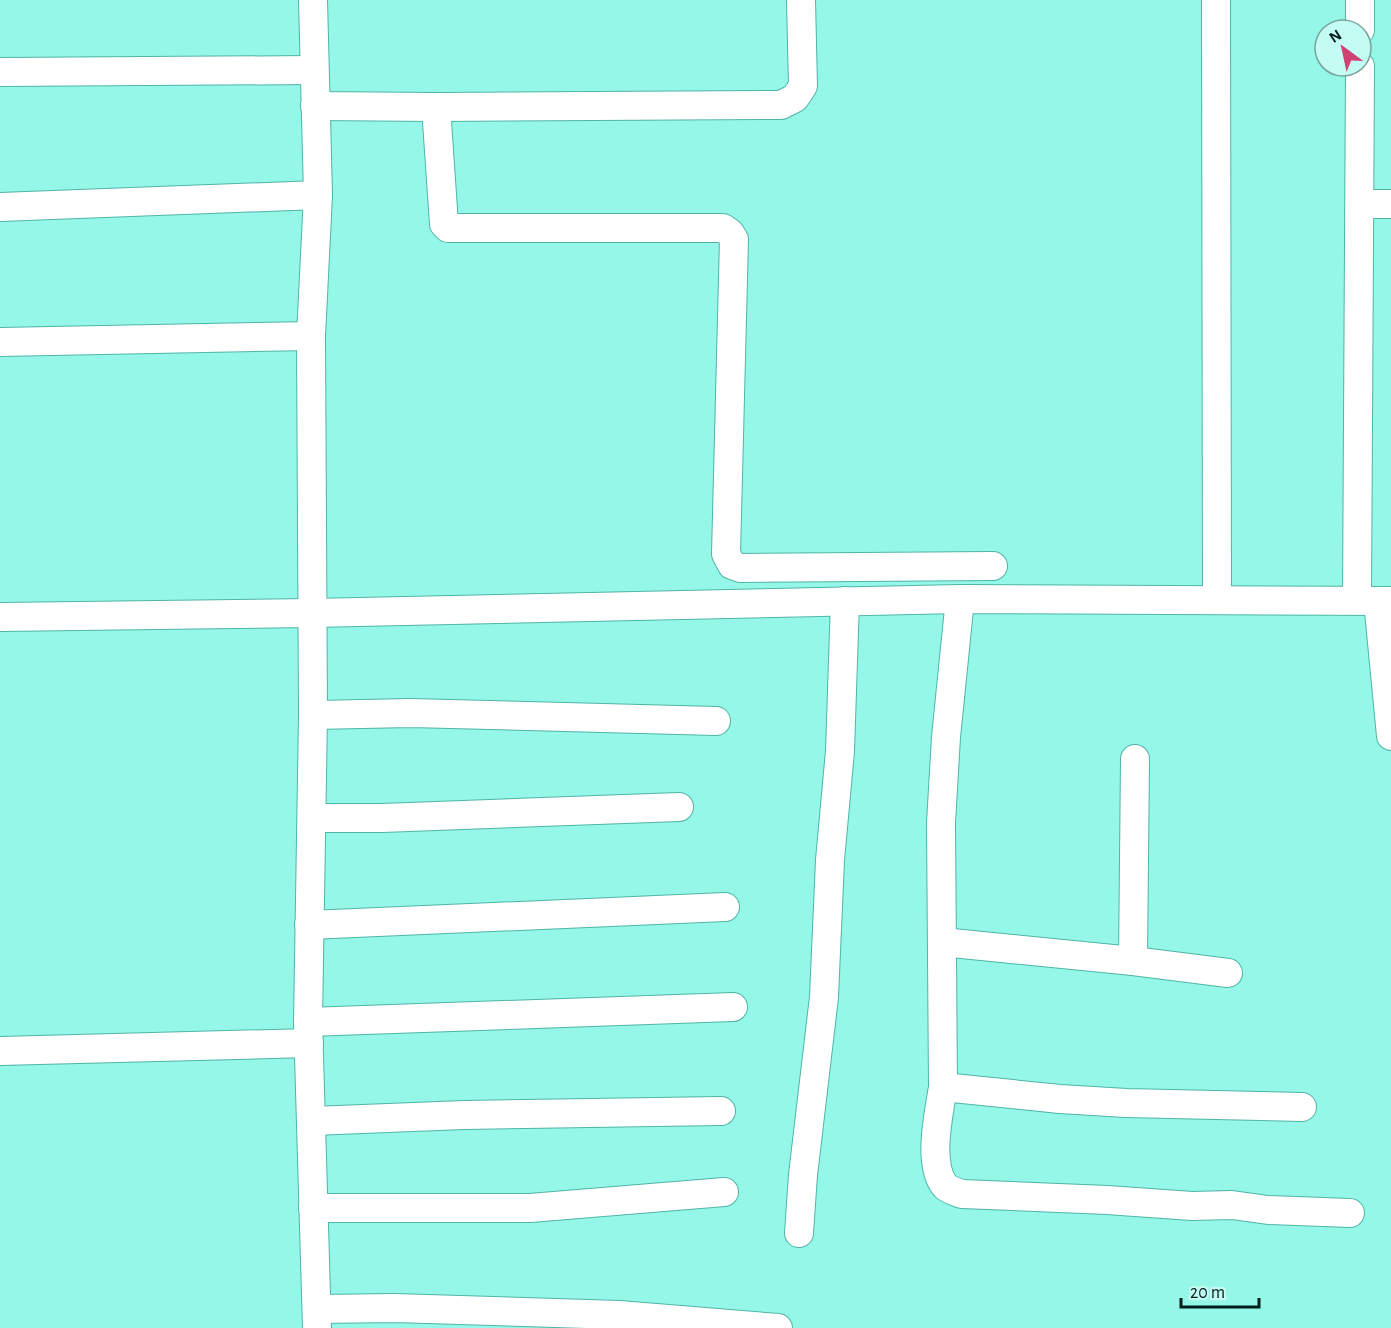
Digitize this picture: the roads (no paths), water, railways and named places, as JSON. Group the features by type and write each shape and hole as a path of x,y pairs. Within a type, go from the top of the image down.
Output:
{"street":[{"path":"313,0 318,195 311,336 313,715 309,1033 317,1318 394,1308 618,1316 777,1328"},
{"path":"315,106 781,105 795,98 803,86 801,0"},
{"path":"1216,0 1217,599"},
{"path":"1360,0 1360,18"},
{"path":"0,72 314,70"},
{"path":"1360,78 1361,204 1376,601 1391,736"},
{"path":"436,107 444,224 448,228 723,228 734,239 726,554 732,565 740,568 993,566"},
{"path":"0,207 318,195"},
{"path":"1361,204 1391,204"},
{"path":"0,342 311,336"},
{"path":"960,599 946,737 941,823 943,1087 937,1122 936,1156 939,1176 947,1188 962,1194 1191,1206 1232,1205 1268,1210 1350,1213"},
{"path":"0,618 960,599 1376,601"},
{"path":"799,1233 803,1175 824,997 830,860 840,751 845,601"},
{"path":"313,715 433,713 717,721"},
{"path":"1132,961 1135,759"},
{"path":"312,818 382,818 679,807"},
{"path":"309,925 725,907"},
{"path":"942,942 1228,973"},
{"path":"0,1052 733,1007"},
{"path":"943,1087 1104,1101 1302,1107"},
{"path":"312,1121 464,1115 721,1111"},
{"path":"313,1208 530,1208 724,1192"}]}
